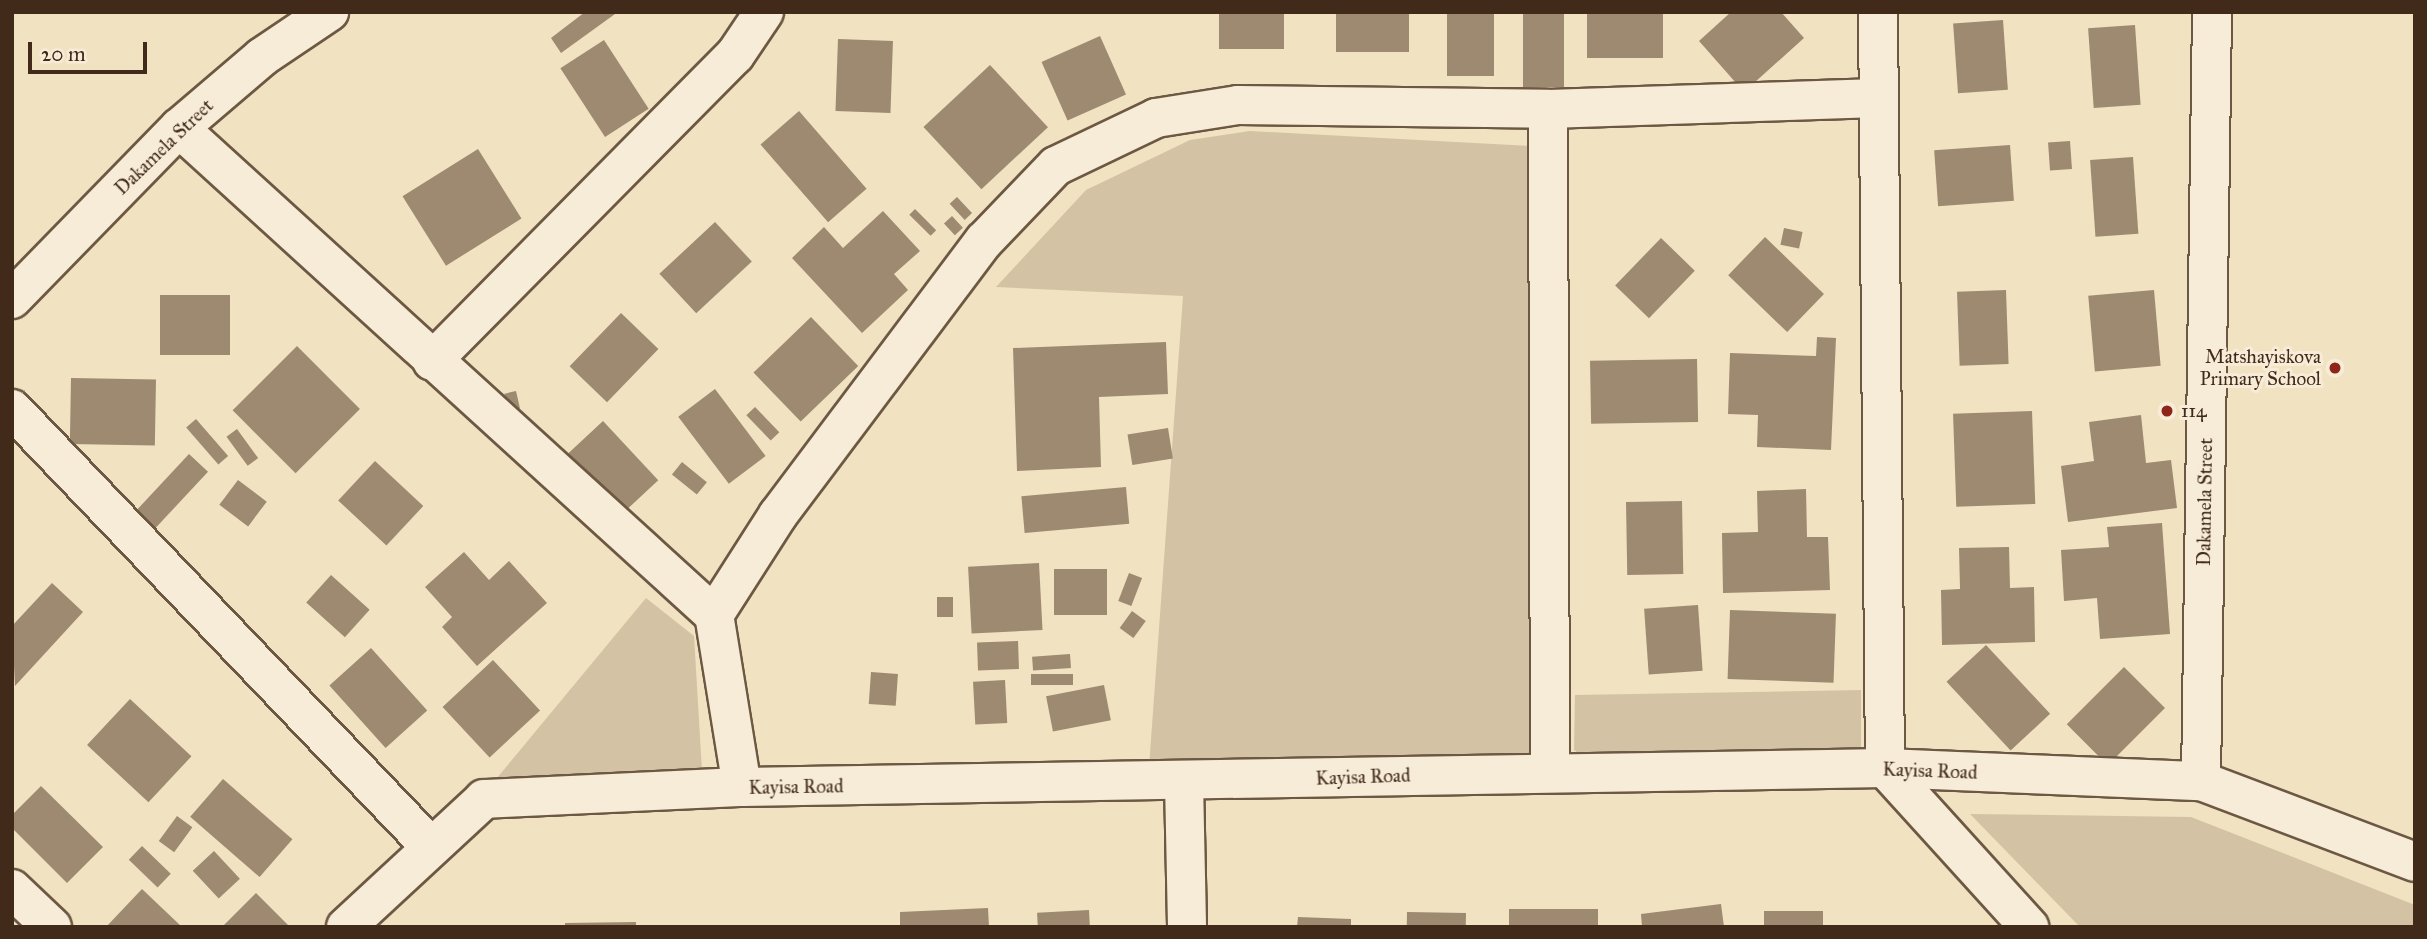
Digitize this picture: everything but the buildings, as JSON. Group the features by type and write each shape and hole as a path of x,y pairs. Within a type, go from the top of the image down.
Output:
{"street":[{"name":"Dakamela Street","path":"12,299 179,128 262,57 329,12"},
{"path":"432,361 735,55 764,12"},
{"path":"1878,12 1885,768 2029,927"},
{"name":"Dakamela Street","path":"2201,781 2212,12"},
{"path":"714,615 778,515 976,252 1056,166 1156,118 1238,105 1548,110 1878,99"},
{"path":"1548,110 1550,771"},
{"path":"179,128 714,615 742,787"},
{"path":"12,409 430,846"},
{"name":"Kayisa Road","path":"346,927 430,846 484,799 742,787 1184,782 1550,771 1885,768 2201,781 2415,862"},
{"path":"1184,782 1187,927"},
{"path":"12,889 52,927"}],"shaded area":[{"path":"1250,131 1531,146 1533,756 1149,767 1183,296 996,287 1086,190 1190,140"},
{"path":"646,598 694,636 702,771 492,784"},
{"path":"1861,690 1861,751 1585,758 1574,750 1575,695"},
{"path":"1970,814 2191,817 2415,905 2415,927 2080,927"}],"place":[{"name":"Matshayiskova Primary School","path":"2335,368"},
{"name":"114","path":"2167,411"}]}
